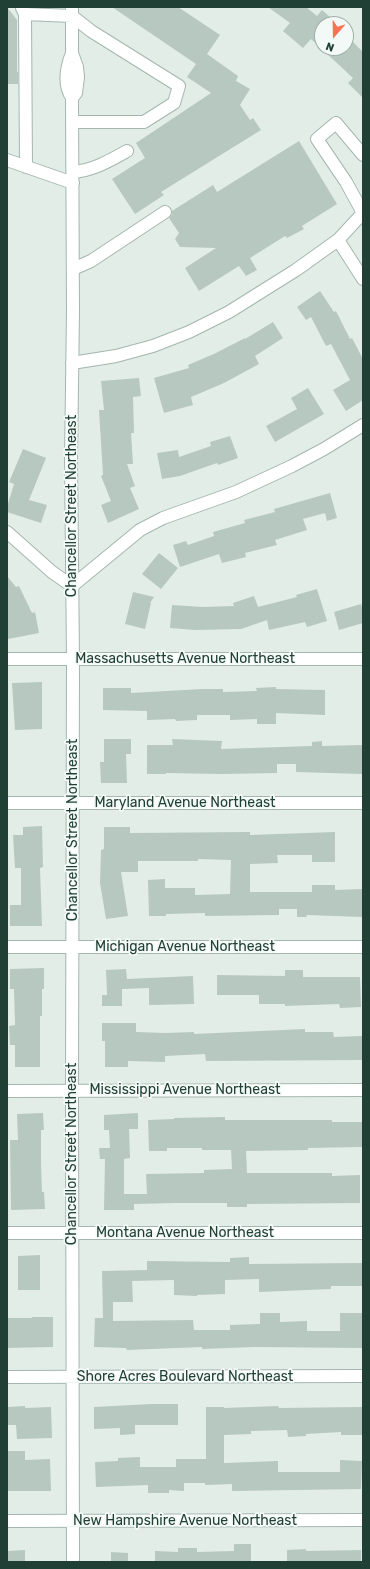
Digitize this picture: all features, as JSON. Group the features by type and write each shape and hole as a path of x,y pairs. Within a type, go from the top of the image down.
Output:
{"street":[{"path":"26,167 24,11 72,12 91,30 179,86 174,103 144,122 72,122"},
{"name":"Chancellor Street Northeast","path":"72,12 72,53 67,65 66,77 68,92 72,98 73,178 73,1562"},
{"path":"72,363 116,356 153,346 189,332 229,312 259,294 338,240 363,213 346,182 317,139 336,123 363,155"},
{"path":"7,160 26,167 73,178 101,166 127,151"},
{"path":"73,269 85,265 165,212"},
{"path":"338,240 363,279"},
{"path":"7,532 35,558 72,586 140,530 163,518 236,492 292,466 324,449 363,425"},
{"name":"Massachusetts Avenue Northeast","path":"7,659 363,659"},
{"name":"Maryland Avenue Northeast","path":"7,803 363,803"},
{"name":"Michigan Avenue Northeast","path":"7,947 363,947"},
{"name":"Mississippi Avenue Northeast","path":"7,1091 363,1090"},
{"name":"Montana Avenue Northeast","path":"7,1233 363,1233"},
{"name":"Shore Acres Boulevard Northeast","path":"7,1377 363,1376"},
{"name":"New Hampshire Avenue Northeast","path":"7,1521 363,1520"}],"building":[{"path":"7,7 17,20 18,84 7,84"},
{"path":"112,7 178,7 220,35 207,54 238,76 236,81 250,89 240,105 250,120 253,118 261,130 161,192 164,195 135,214 112,179 145,158 136,143 211,93 187,77 196,64"},
{"path":"268,7 306,7 317,16 314,16 314,42 311,39 303,48 283,31 290,23"},
{"path":"322,10 329,16 317,16"},
{"path":"354,43 363,52 363,98 348,83 353,78 329,56 354,56"},
{"path":"299,141 337,204 302,226 304,229 287,238 285,236 250,258 257,270 246,276 239,266 199,291 185,268 216,248 180,247 175,239 179,233 169,218 172,215 172,211 213,185 217,192"},
{"path":"320,291 334,312 336,311 350,339 352,338 363,359 363,400 346,411 333,390 350,380 331,344 326,346 311,317 306,320 297,307"},
{"path":"273,322 283,338 255,356 259,364 224,383 191,397 193,405 164,413 154,378 189,368 188,365 245,339"},
{"path":"139,378 141,396 133,397 134,433 131,433 133,464 127,464 135,486 130,488 139,509 108,523 101,505 111,501 101,476 103,475 99,410 104,410 101,381"},
{"path":"308,388 324,414 275,442 266,426 297,409 291,398"},
{"path":"230,436 238,458 218,465 217,463 180,476 162,479 157,453 178,450 179,457 211,446 210,442"},
{"path":"23,449 46,458 29,500 47,505 41,523 7,512 7,507 14,484 9,482"},
{"path":"330,493 337,518 327,521 325,513 303,519 307,530 275,540 277,545 245,553 246,557 222,563 219,554 180,567 173,545 186,541 188,545 214,536 213,532 245,523 244,520 275,512 274,509"},
{"path":"159,553 178,568 161,589 142,574"},
{"path":"7,576 16,587 19,586 32,613 35,612 39,633 8,639"},
{"path":"317,589 327,621 307,627 305,622 269,630 267,620 241,629 195,630 170,628 172,605 203,607 234,606 233,603 254,596 258,607 297,597 296,595"},
{"path":"133,592 154,597 150,603 145,629 125,624"},
{"path":"361,604 363,611 363,623 339,630 334,612"},
{"path":"42,682 42,729 15,730 12,683"},
{"path":"276,687 276,689 325,690 325,715 276,713 276,724 257,724 257,719 230,720 230,715 197,715 197,720 147,720 147,711 103,710 103,688 131,688 131,693 202,689 223,689 223,692 257,691 256,688"},
{"path":"104,739 131,739 131,754 126,754 127,783 101,783 100,762 104,762"},
{"path":"172,739 222,741 221,749 312,746 312,742 322,741 322,746 362,745 362,774 296,772 296,764 277,764 277,773 147,774 147,745 173,745"},
{"path":"42,826 43,867 40,868 42,926 10,926 10,905 21,905 21,868 15,868 13,835 23,835 23,827"},
{"path":"104,827 130,827 130,833 250,832 250,835 335,832 335,862 312,862 312,855 277,855 278,863 250,864 250,892 312,892 312,885 335,885 335,890 362,889 363,917 306,915 307,917 297,917 297,909 279,909 279,915 205,916 205,913 149,916 148,880 165,879 165,888 195,888 195,895 230,894 231,860 198,859 198,861 138,861 138,872 121,872 128,916 106,919 100,883 101,850 104,849"},
{"path":"44,968 42,1016 40,1016 40,1067 15,1067 15,1045 10,1045 9,1026 15,1025 14,989 10,989 10,969"},
{"path":"126,969 127,979 193,976 194,1004 149,1005 149,988 122,989 122,1006 102,1006 102,995 107,995 106,970"},
{"path":"285,970 303,970 303,977 360,977 361,1007 340,1008 339,1004 285,1006 285,1004 259,1004 259,995 217,995 217,975 285,976"},
{"path":"102,1023 136,1023 136,1032 194,1032 194,1034 305,1029 305,1032 333,1032 334,1037 362,1036 362,1060 206,1061 205,1054 165,1056 165,1062 128,1061 128,1067 105,1067 105,1041 102,1041"},
{"path":"43,1113 44,1130 41,1130 41,1164 42,1192 44,1192 45,1209 11,1210 10,1140 18,1140 17,1114"},
{"path":"138,1113 138,1129 129,1129 130,1158 124,1159 124,1194 147,1194 146,1174 204,1173 204,1170 232,1169 231,1150 167,1148 167,1151 149,1151 148,1120 225,1117 225,1120 332,1120 332,1122 362,1122 362,1147 246,1151 247,1173 332,1173 332,1176 360,1175 360,1203 247,1204 247,1207 227,1207 227,1203 134,1204 134,1210 104,1210 105,1159 100,1159 99,1148 110,1148 109,1130 104,1130 104,1115"},
{"path":"40,1255 40,1290 18,1290 18,1256"},
{"path":"249,1257 249,1264 363,1263 363,1286 331,1286 331,1289 259,1292 259,1279 225,1280 225,1294 197,1296 174,1295 174,1280 132,1281 133,1302 113,1302 113,1321 193,1320 194,1330 230,1330 230,1325 260,1324 260,1313 280,1313 280,1322 307,1321 307,1331 340,1331 340,1313 363,1313 363,1348 255,1347 202,1349 202,1347 127,1350 126,1348 94,1347 95,1318 103,1318 102,1271 147,1270 147,1261 230,1262 230,1258"},
{"path":"53,1317 53,1347 7,1348 7,1318"},
{"path":"178,1404 178,1425 135,1425 135,1434 120,1435 120,1428 94,1429 94,1407"},
{"path":"25,1406 25,1408 51,1407 52,1438 17,1439 16,1425 7,1425 7,1407"},
{"path":"278,1406 279,1408 362,1407 362,1435 341,1435 341,1432 306,1434 306,1436 288,1437 287,1430 251,1431 251,1434 224,1435 224,1463 278,1461 278,1472 340,1472 340,1460 362,1461 361,1489 232,1491 232,1484 205,1485 205,1483 184,1483 184,1491 169,1490 169,1493 148,1493 148,1485 96,1487 95,1462 118,1461 118,1458 140,1457 140,1467 176,1467 176,1459 206,1459 206,1407 224,1408"},
{"path":"7,1451 25,1451 25,1460 50,1459 51,1491 7,1491"},
{"path":"234,1544 251,1544 251,1562 155,1562 155,1551 178,1552 178,1548 197,1548 197,1552 234,1551"},
{"path":"306,1549 306,1551 361,1550 361,1562 287,1562 287,1550"},
{"path":"25,1550 25,1562 7,1562 7,1551"},
{"path":"111,1552 128,1553 128,1562 111,1562"}]}
